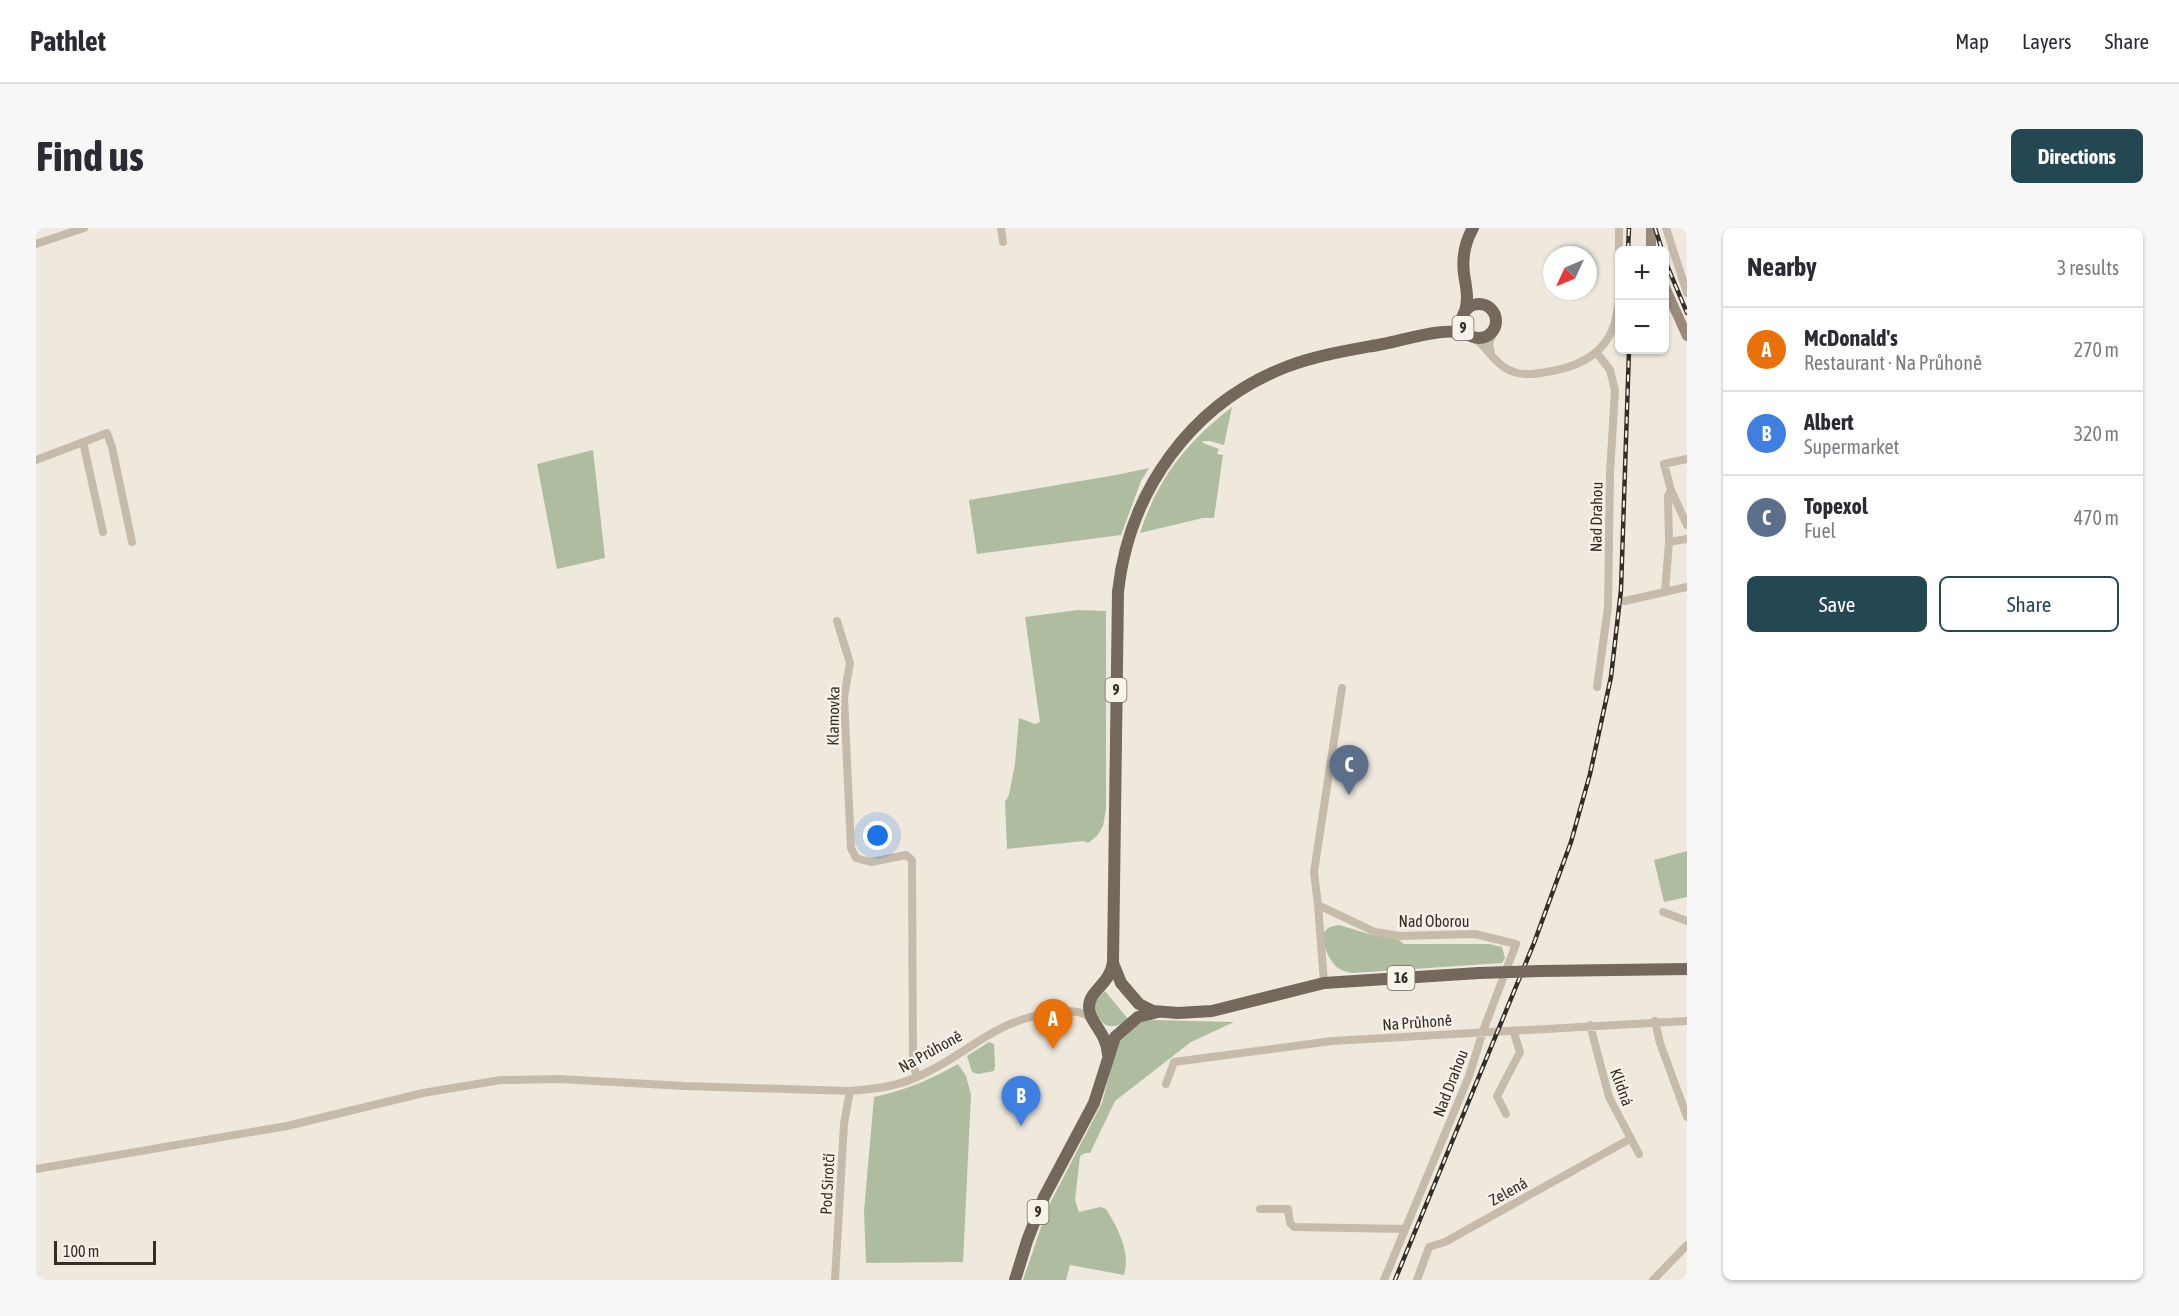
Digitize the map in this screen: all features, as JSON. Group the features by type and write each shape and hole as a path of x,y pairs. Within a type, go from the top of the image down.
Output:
{"main road":[{"name":"9","path":"1471,336 1462,327 1463,314 1468,300 1464,258 1466,244 1473,228"},
{"name":"9","path":"1108,1055 1107,1042 1089,1008 1096,992 1108,978 1113,962 1118,592 1128,538 1146,494 1161,468 1189,432 1223,402 1261,378 1288,366 1319,357 1440,333 1458,332 1483,338 1494,331 1495,315 1466,285"},
{"name":"9","path":"1440,333 1455,324 1474,304 1483,304"},
{"name":"9","path":"1015,1280 1044,1197 1094,1103 1115,1036 1126,1026 1135,1011 1129,993 1118,977 1113,962"},
{"name":"16","path":"1126,1026 1142,1015 1159,1012 1212,1011 1324,983 1541,971 1687,969"},
{"path":"1096,992 1113,984 1129,993"},
{"name":"16","path":"1129,993 1143,1006 1159,1012"},
{"path":"1095,1022 1110,1030 1126,1026"}],"street":[{"path":"36,244 84,228"},
{"path":"1001,228 1003,242"},
{"path":"1471,336 1507,369 1529,374 1575,365 1597,352 1610,337 1617,318 1619,228"},
{"path":"1651,228 1651,246"},
{"path":"1666,228 1687,293"},
{"path":"1669,294 1687,336"},
{"path":"1492,355 1489,344 1494,331"},
{"name":"Nad Drahou","path":"1597,352 1610,370 1615,390 1610,473 1608,607 1597,687"},
{"path":"36,460 107,433 132,542"},
{"path":"83,442 104,532"},
{"path":"1687,459 1664,464 1671,490 1687,525"},
{"path":"1665,592 1669,542 1668,496 1671,490"},
{"path":"1669,542 1687,539"},
{"path":"1625,601 1687,587"},
{"name":"Klamovka","path":"837,621 850,663 844,693 851,848 856,858 871,862 906,855 912,860 913,1064 917,1077"},
{"path":"1324,983 1314,872 1342,688"},
{"name":"Nad Oborou","path":"1318,905 1375,932 1400,936 1475,934 1516,944"},
{"path":"1663,912 1687,921"},
{"name":"Nad Drahou","path":"1384,1280 1469,1076 1483,1031 1516,944"},
{"name":"Na Průhoně","path":"1067,1011 1081,1005 1096,992"},
{"name":"Na Průhoně","path":"36,1169 287,1126 423,1093 482,1082 559,1079 684,1086 850,1091 888,1087 917,1077 942,1064 985,1035 1030,1016 1067,1011 1078,1012 1095,1022"},
{"name":"Na Průhoně","path":"1166,1084 1174,1062 1332,1041 1687,1021"},
{"path":"1655,1022 1660,1043 1687,1117"},
{"name":"Klidná","path":"1590,1025 1609,1097 1639,1154"},
{"path":"1506,1114 1497,1096 1520,1052 1513,1030"},
{"name":"Pod Sirotčí","path":"835,1280 844,1124 850,1091"},
{"name":"Zelená","path":"1417,1280 1429,1247 1445,1242 1630,1139"},
{"path":"1260,1209 1288,1209 1290,1225 1294,1227 1404,1229"},
{"path":"1653,1280 1687,1245"}],"green space":[{"path":"1232,407 1224,445 1203,441 1219,449 1217,454 1223,455 1214,518 1203,518 1140,533 1147,513 1165,478 1187,448"},
{"path":"593,450 605,558 557,569 537,464"},
{"path":"1149,468 1141,481 1121,535 977,554 969,500"},
{"path":"1078,610 1106,611 1106,809 1103,826 1097,836 1088,843 1084,841 1007,849 1005,802 1009,795 1015,764 1019,718 1035,724 1040,722 1025,617"},
{"path":"1687,851 1687,897 1664,902 1654,860"},
{"path":"1339,925 1399,940 1404,944 1489,944 1502,947 1505,958 1502,963 1352,973 1341,970 1335,965 1324,944 1326,930"},
{"path":"1105,991 1128,1019 1116,1026 1110,1026 1101,1021 1096,1010 1094,1003"},
{"path":"1151,1020 1234,1022 1191,1042 1115,1101 1090,1153 1080,1156 1075,1200 1079,1212 1100,1207 1106,1209 1119,1232 1125,1249 1124,1275 1070,1265 1066,1280 1023,1280 1048,1207 1102,1103 1118,1041 1139,1023"},
{"path":"989,1042 994,1044 994,1071 978,1074 972,1072 967,1056"},
{"path":"958,1064 966,1076 971,1095 963,1262 866,1263 864,1211 874,1097 918,1084"}],"railway":[{"path":"1628,246 1629,228"},
{"path":"1655,228 1661,246"},
{"path":"1669,270 1687,313"},
{"path":"1395,1280 1534,943 1571,842 1590,774 1611,677 1621,590 1629,354"}],"place":[{"name":"Topexol","path":"1349,795"},
{"name":"McDonald's","path":"1053,1049"},
{"name":"Albert","path":"1021,1126"}]}
